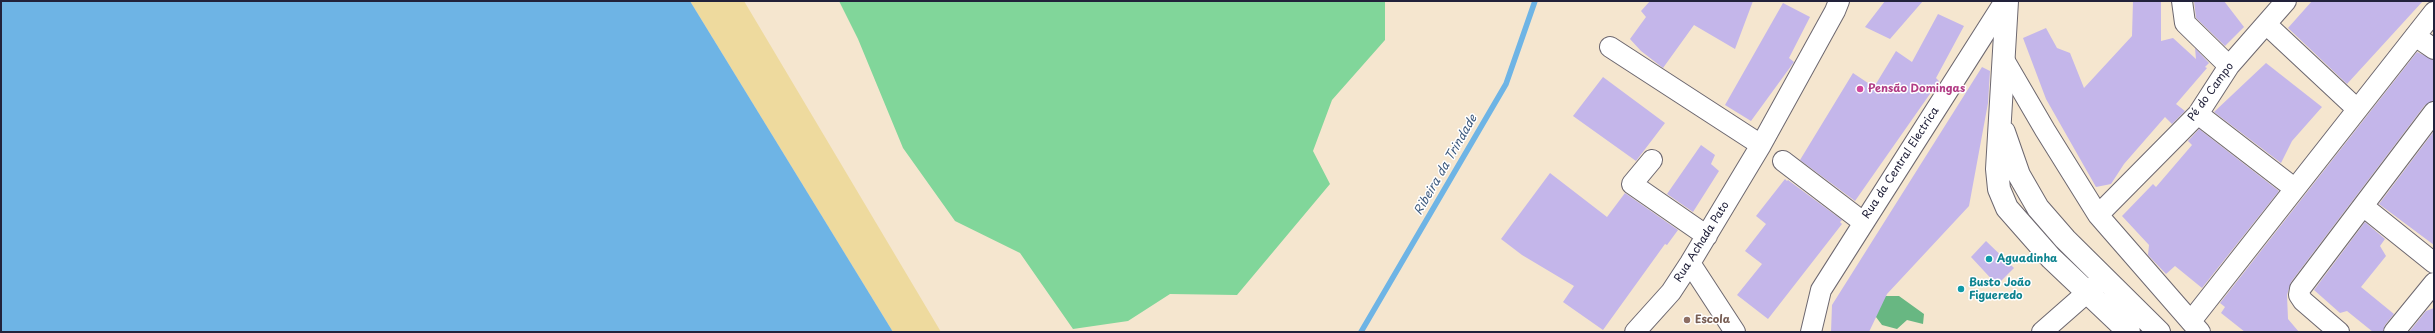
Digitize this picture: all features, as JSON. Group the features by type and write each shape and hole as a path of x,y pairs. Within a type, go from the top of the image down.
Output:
{"main road":[{"path":"2006,1 1998,169 1999,189 2007,208 2051,258 2129,332"},
{"path":"2000,122 2019,176 2038,208 2065,239 2159,332"}],"street":[{"name":"Rua Achada Pato","path":"1635,332 1671,292 1690,263 1761,145 1835,11 1839,1"},
{"name":"Rua da Central Electrica","path":"1811,332 1821,290 1863,222 2006,1"},
{"path":"2182,1 2185,24 2229,66"},
{"name":"Pé do Campo","path":"2098,215 2198,114 2229,66 2286,1"},
{"path":"2003,58 2045,130 2098,215 2195,326 2294,188 2434,12"},
{"path":"2266,24 2357,109"},
{"path":"2415,36 2434,49"},
{"path":"1610,47 1761,145"},
{"path":"2339,332 2303,301 2300,295 2300,289 2434,112"},
{"path":"2198,114 2294,188"},
{"path":"1652,160 1632,184 1706,236"},
{"path":"1784,161 1863,222"},
{"path":"2363,206 2434,263"},
{"path":"1690,263 1734,332"},
{"path":"2042,332 2088,294 2104,278"},
{"path":"2394,332 2434,283"}],"green space":[{"path":"839,1 1385,1 1385,40 1332,100 1313,151 1330,184 1237,295 1170,294 1128,321 1073,329 1020,253 955,221 903,148 858,39"},
{"path":"1877,296 1899,296 1924,314 1923,324 1907,320 1897,329 1882,325 1870,309"}],"sand":[{"path":"690,1 744,1 941,332 893,332"}],"water":[{"path":"1,1 690,1 893,332 1,332"}],"building":[{"path":"1650,1 1753,1 1735,49 1694,25 1663,68 1641,51 1630,39 1646,17 1641,11"},
{"path":"1885,1 1923,1 1890,39 1865,27"},
{"path":"2133,1 2161,1 2161,41 2173,38 2196,59 2195,48 2209,63 2205,67 2207,68 2176,104 2185,111 2172,124 2165,117 2124,164 2111,184 2096,187 2046,99 2023,38 2046,28 2057,48 2070,53 2084,88 2132,36"},
{"path":"2194,1 2224,1 2244,27 2225,46 2196,18"},
{"path":"2312,1 2423,1 2347,84 2288,28"},
{"path":"1783,3 1810,17 1789,58 1794,62 1751,121 1725,105"},
{"path":"1938,14 1964,26 1936,78 1939,81 1855,201 1800,160 1853,73 1874,87 1896,51 1912,62"},
{"path":"2417,52 2434,60 2434,101 2425,105 2291,282 2287,295 2288,319 2299,332 2245,332 2221,313 2225,307 2220,303"},
{"path":"2266,63 2322,107 2292,141 2281,163 2214,112"},
{"path":"1982,67 1990,71 1988,103 1969,206 1887,294 1869,332 1831,332 1832,305"},
{"path":"1603,77 1665,123 1636,161 1573,116"},
{"path":"2199,129 2279,191 2202,288 2175,266 2166,274 2148,255 2149,245 2122,216 2153,184 2156,187 2192,145 2188,141"},
{"path":"2434,131 2434,245 2379,204"},
{"path":"1701,145 1715,155 1711,164 1719,171 1693,212 1667,194"},
{"path":"1550,173 1607,217 1625,193 1678,230 1667,245 1665,244 1603,330 1563,302 1574,286 1522,255 1501,239"},
{"path":"1785,179 1842,220 1840,222 1842,224 1768,319 1737,295 1762,264 1745,251 1766,224 1756,216"},
{"path":"2365,222 2385,239 2380,246 2386,256 2361,287 2394,314 2385,325 2383,332 2373,332 2347,311 2340,313 2314,290"},
{"path":"1986,241 2014,268 1997,285 1971,257"},
{"path":"2434,308 2434,332 2409,332 2426,311"}],"waterway":[{"name":"Ribeira da Trindade","path":"1361,332 1506,84 1535,1"}],"place":[{"name":"Pensão Domingas","path":"1860,89"},
{"name":"Aguadinha","path":"1989,259"},
{"name":"Busto João Figueredo","path":"1961,289"},
{"name":"Escola","path":"1687,320"}]}
